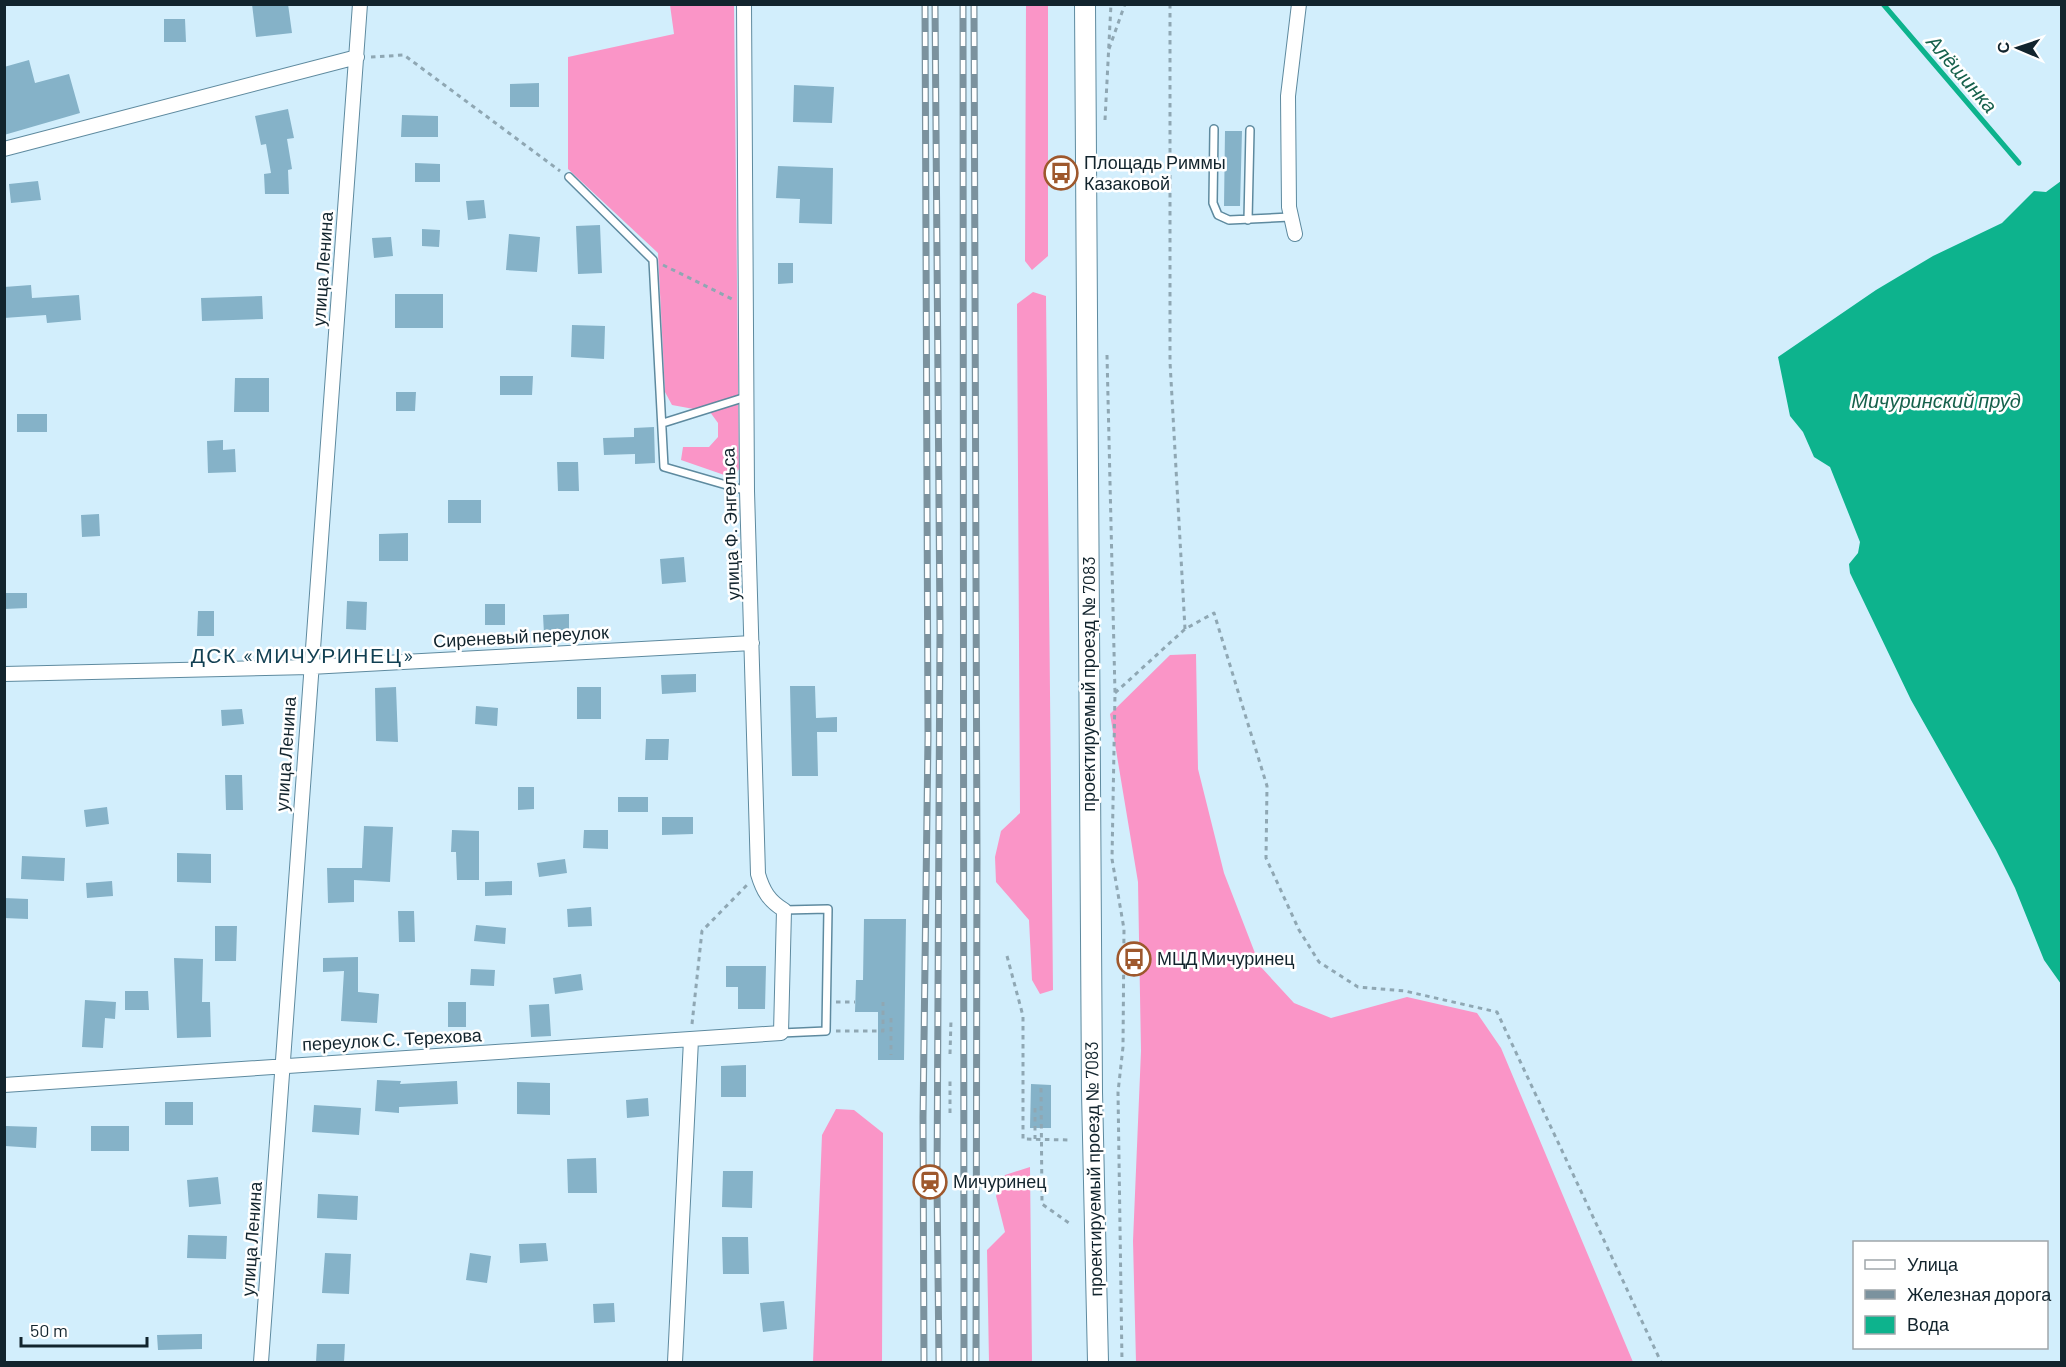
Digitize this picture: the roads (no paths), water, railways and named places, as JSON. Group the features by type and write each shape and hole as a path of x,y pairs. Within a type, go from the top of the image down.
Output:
{"main road":[{"name":"проектируемый проезд № 7083","path":"1085,4 1092,1092 1098,1362"}],"street":[{"name":"улица Ленина","path":"261,1362 360,4"},
{"name":"улица Ф. Энгельса","path":"744,4 744,305 758,874 763,890 773,903 784,910"},
{"path":"1295,234 1290,217 1288,96 1299,4"},
{"path":"4,149 357,57"},
{"name":"Сиреневый переулок","path":"4,674 310,667 752,643"},
{"path":"781,1033 784,910"},
{"name":"переулок С. Терехова","path":"4,1084 781,1033"},
{"path":"675,1362 691,1040"}],"lane":[{"path":"1214,129 1214,211 1223,218 1248,220 1290,217"},
{"path":"1248,220 1250,130"},
{"path":"569,177 653,260 664,467 747,491"},
{"path":"663,423 746,397"},
{"path":"781,1033 826,1031 828,909 784,910"}],"water":[{"name":"Мичуринский пруд","path":"2061,181 2061,984 2044,960 2015,888 1996,850 1911,700 1850,573 1849,564 1858,553 1860,542 1830,467 1814,457 1803,432 1790,416 1778,357 1876,290 1933,256 2002,223 2034,191 2046,192"}],"waterway":[{"name":"Алёшинка","path":"1883,4 2019,163"}],"railway":[{"path":"924,1362 923,1118 928,736 925,4"},
{"path":"935,4 940,628 937,1183 939,1362"},
{"path":"963,4 964,1362"},
{"path":"974,4 976,1362"}],"place":[{"name":"Площадь Риммы Казаковой","path":"1061,173"},
{"name":"МЦД Мичуринец","path":"1134,959"},
{"name":"Мичуринец","path":"930,1182"}],"district":[{"name":"ДСК «МИЧУРИНЕЦ»","path":"303,656"}]}
